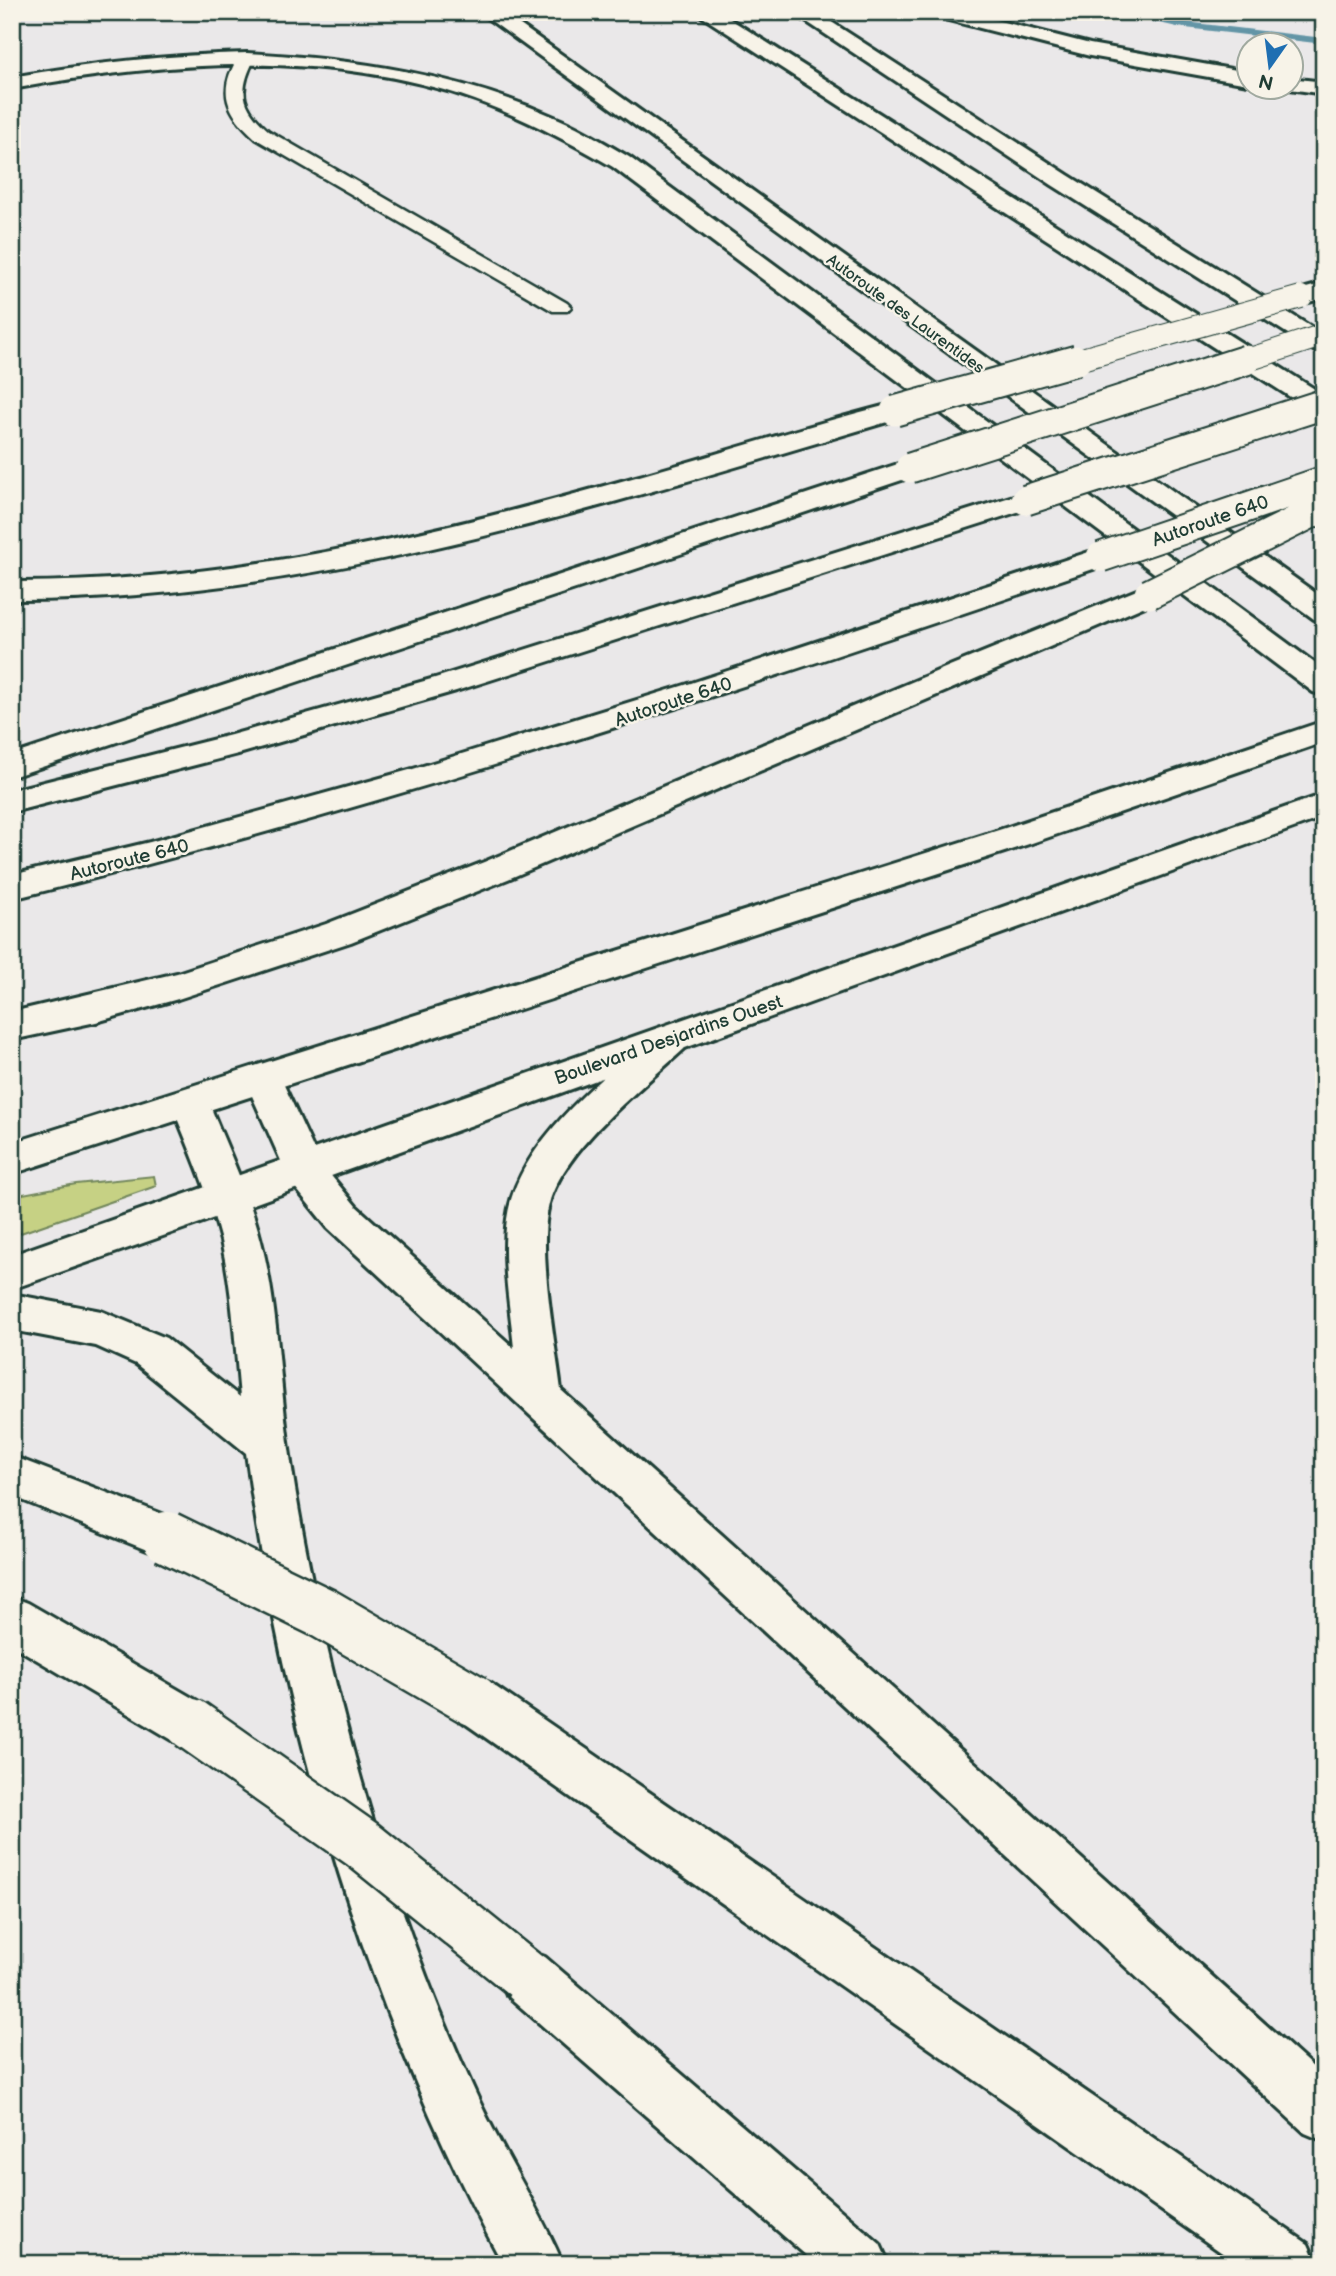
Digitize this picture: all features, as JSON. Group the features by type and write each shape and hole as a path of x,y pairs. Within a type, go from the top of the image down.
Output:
{"main road":[{"name":"Autoroute des Laurentides","path":"489,12 1324,612"},
{"path":"705,12 1324,406"},
{"path":"802,12 1071,187 1324,346"},
{"path":"940,12 1090,50 1234,76"},
{"path":"12,83 102,68 175,61 244,60 347,67 439,83 522,108 593,144 797,292 1324,685"},
{"path":"1304,86 1324,88"},
{"path":"12,591 83,591 242,576 348,557 488,526 1312,293"},
{"path":"12,766 910,468 1324,335"},
{"path":"12,801 219,749 459,681 1324,406"},
{"name":"Autoroute 640","path":"12,887 174,848 419,780 652,708 1324,481"},
{"path":"12,1026 158,994 391,915 899,697 1149,594 1324,507"},
{"path":"12,1160 1030,832 1309,736"},
{"name":"Boulevard Desjardins Ouest","path":"12,1272 1324,806"},
{"path":"540,1396 525,1236 532,1196 551,1161 572,1133 671,1039"},
{"path":"264,1080 304,1170 342,1217 1157,1964 1324,2113"},
{"path":"190,1103 226,1198 246,1264 267,1444 303,1640 366,1883 435,2063 474,2148 534,2264"},
{"path":"12,1312 102,1329 151,1351 267,1444"},
{"path":"12,1476 167,1537 277,1588 473,1700 1288,2264"},
{"path":"12,1619 191,1724 327,1815 467,1925 860,2264"}],"lane":[{"path":"244,60 236,74 234,90 239,110 248,124 274,144 560,307"}],"green space":[{"path":"154,1176 156,1186 12,1236 12,1196 76,1184"}],"waterway":[{"path":"1115,12 1177,24 1324,41"}]}
